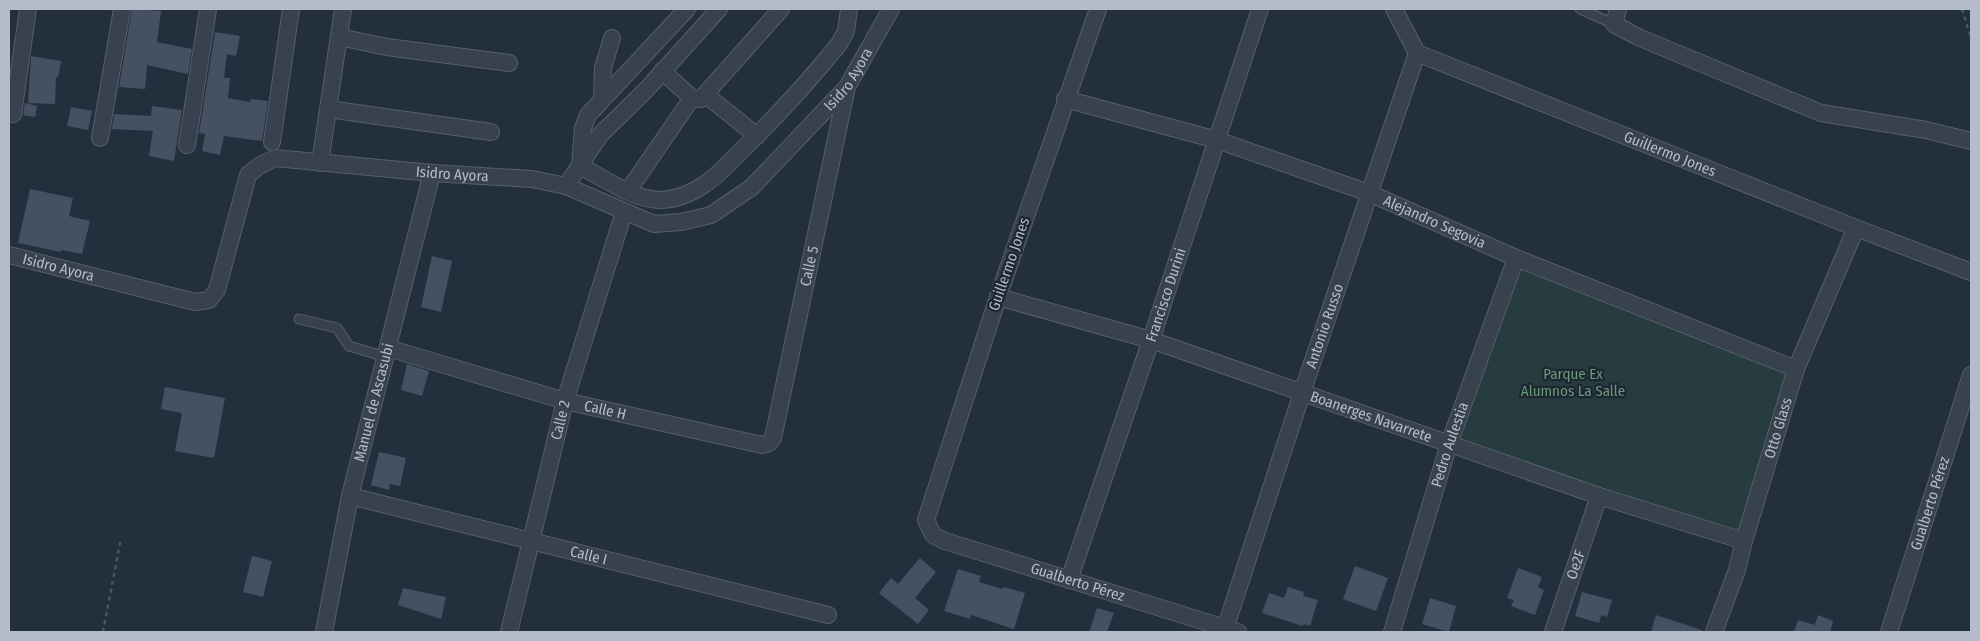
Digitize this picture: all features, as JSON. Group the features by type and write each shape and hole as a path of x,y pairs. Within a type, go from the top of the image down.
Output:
{"street":[{"path":"13,114 28,9"},
{"path":"100,138 122,9"},
{"path":"187,145 208,9"},
{"path":"272,142 291,9"},
{"path":"320,163 343,9"},
{"path":"580,166 585,120 602,99 687,9"},
{"path":"566,186 600,135 646,90 719,9"},
{"path":"628,191 699,97 781,9"},
{"path":"580,166 628,191 648,198 659,200 687,194 714,178 757,136 839,44 846,31 849,9"},
{"name":"Isidro Ayora","path":"9,255 195,302 209,300 216,290 248,175 258,166 275,158 432,173 532,179 566,186 654,224 681,222 711,215 752,187 847,87 892,9"},
{"name":"Guillermo Jones","path":"926,520 998,297 1065,99 1098,9"},
{"name":"Francisco Durini","path":"1068,580 1151,340 1260,9"},
{"path":"1394,9 1417,53"},
{"path":"1616,16 1638,37 1821,112 1926,130 1971,141"},
{"path":"339,37 387,46 509,63"},
{"path":"602,99 603,68 612,38"},
{"name":"Guillermo Jones","path":"1417,53 1971,272"},
{"name":"Antonio Russo","path":"1232,630 1302,393 1417,53"},
{"path":"662,71 757,136"},
{"name":"Calle 5","path":"769,443 773,438 847,87"},
{"name":"Alejandro Segovia","path":"1065,99 1217,140 1369,194 1516,258 1796,369"},
{"path":"328,109 490,132"},
{"name":"Manuel de Ascasubi","path":"324,632 350,496 432,173"},
{"name":"Calle 2","path":"509,632 565,401 624,212"},
{"name":"Otto Glass","path":"1714,632 1737,570 1796,369 1856,228"},
{"name":"Pedro Aulestia","path":"1392,632 1449,444 1516,258"},
{"name":"Boanerges Navarrete","path":"998,297 1151,340 1599,496 1744,541"},
{"name":"Calle H","path":"387,352 565,401 762,445 769,443"},
{"name":"Gualberto Pérez","path":"1889,632 1971,375"},
{"name":"Calle I","path":"350,496 828,615"},
{"name":"Oe2F","path":"1553,632 1599,496"},
{"name":"Gualberto Pérez","path":"926,520 933,535 945,541 1232,630"}],"lane":[{"path":"1580,9 1616,16"},
{"path":"299,319 336,328 349,346 387,352"}],"path":[{"path":"1962,9 1971,38"},
{"path":"103,632 122,538"}],"green space":[{"name":"Parque Ex Alumnos La Salle","path":"1516,258 1796,369 1741,533 1449,444"}],"building":[{"path":"132,9 161,11 157,42 192,49 188,74 147,65 145,89 119,87"},
{"path":"215,32 240,36 236,56 227,54 224,78 230,78 228,98 250,102 251,99 268,101 262,141 224,136 220,155 202,151 205,134 199,133"},
{"path":"31,56 61,61 58,77 56,77 55,104 28,103"},
{"path":"25,103 37,106 35,117 23,115"},
{"path":"152,106 182,110 174,161 149,156 153,131 112,129 114,114 151,116"},
{"path":"71,107 92,111 88,130 67,126"},
{"path":"30,189 73,198 69,216 90,221 82,254 61,250 61,252 18,243"},
{"path":"432,256 452,261 441,312 421,307"},
{"path":"407,364 429,371 422,396 401,390"},
{"path":"165,387 225,398 214,458 175,451 182,413 161,409"},
{"path":"379,452 406,458 400,486 390,484 389,490 371,485"},
{"path":"252,556 272,561 263,597 243,592"},
{"path":"920,558 936,572 915,598 929,610 918,624 879,593 891,578 898,584"},
{"path":"1355,566 1388,578 1376,611 1343,599"},
{"path":"1518,568 1542,577 1538,587 1544,590 1535,615 1511,606 1514,600 1507,598"},
{"path":"958,569 981,576 979,582 1025,593 1014,629 971,615 970,619 944,611"},
{"path":"1288,587 1304,592 1303,596 1318,600 1310,626 1304,624 1303,626 1262,613 1269,593 1284,598"},
{"path":"403,588 446,597 441,619 398,605"},
{"path":"1582,592 1612,600 1607,617 1601,615 1599,623 1575,616"},
{"path":"1430,598 1456,606 1449,632 1422,624"},
{"path":"1097,608 1114,613 1107,632 1089,632"},
{"path":"1656,615 1702,630 1702,632 1651,632"},
{"path":"1818,615 1833,621 1830,632 1794,632 1798,620 1815,625"}]}
